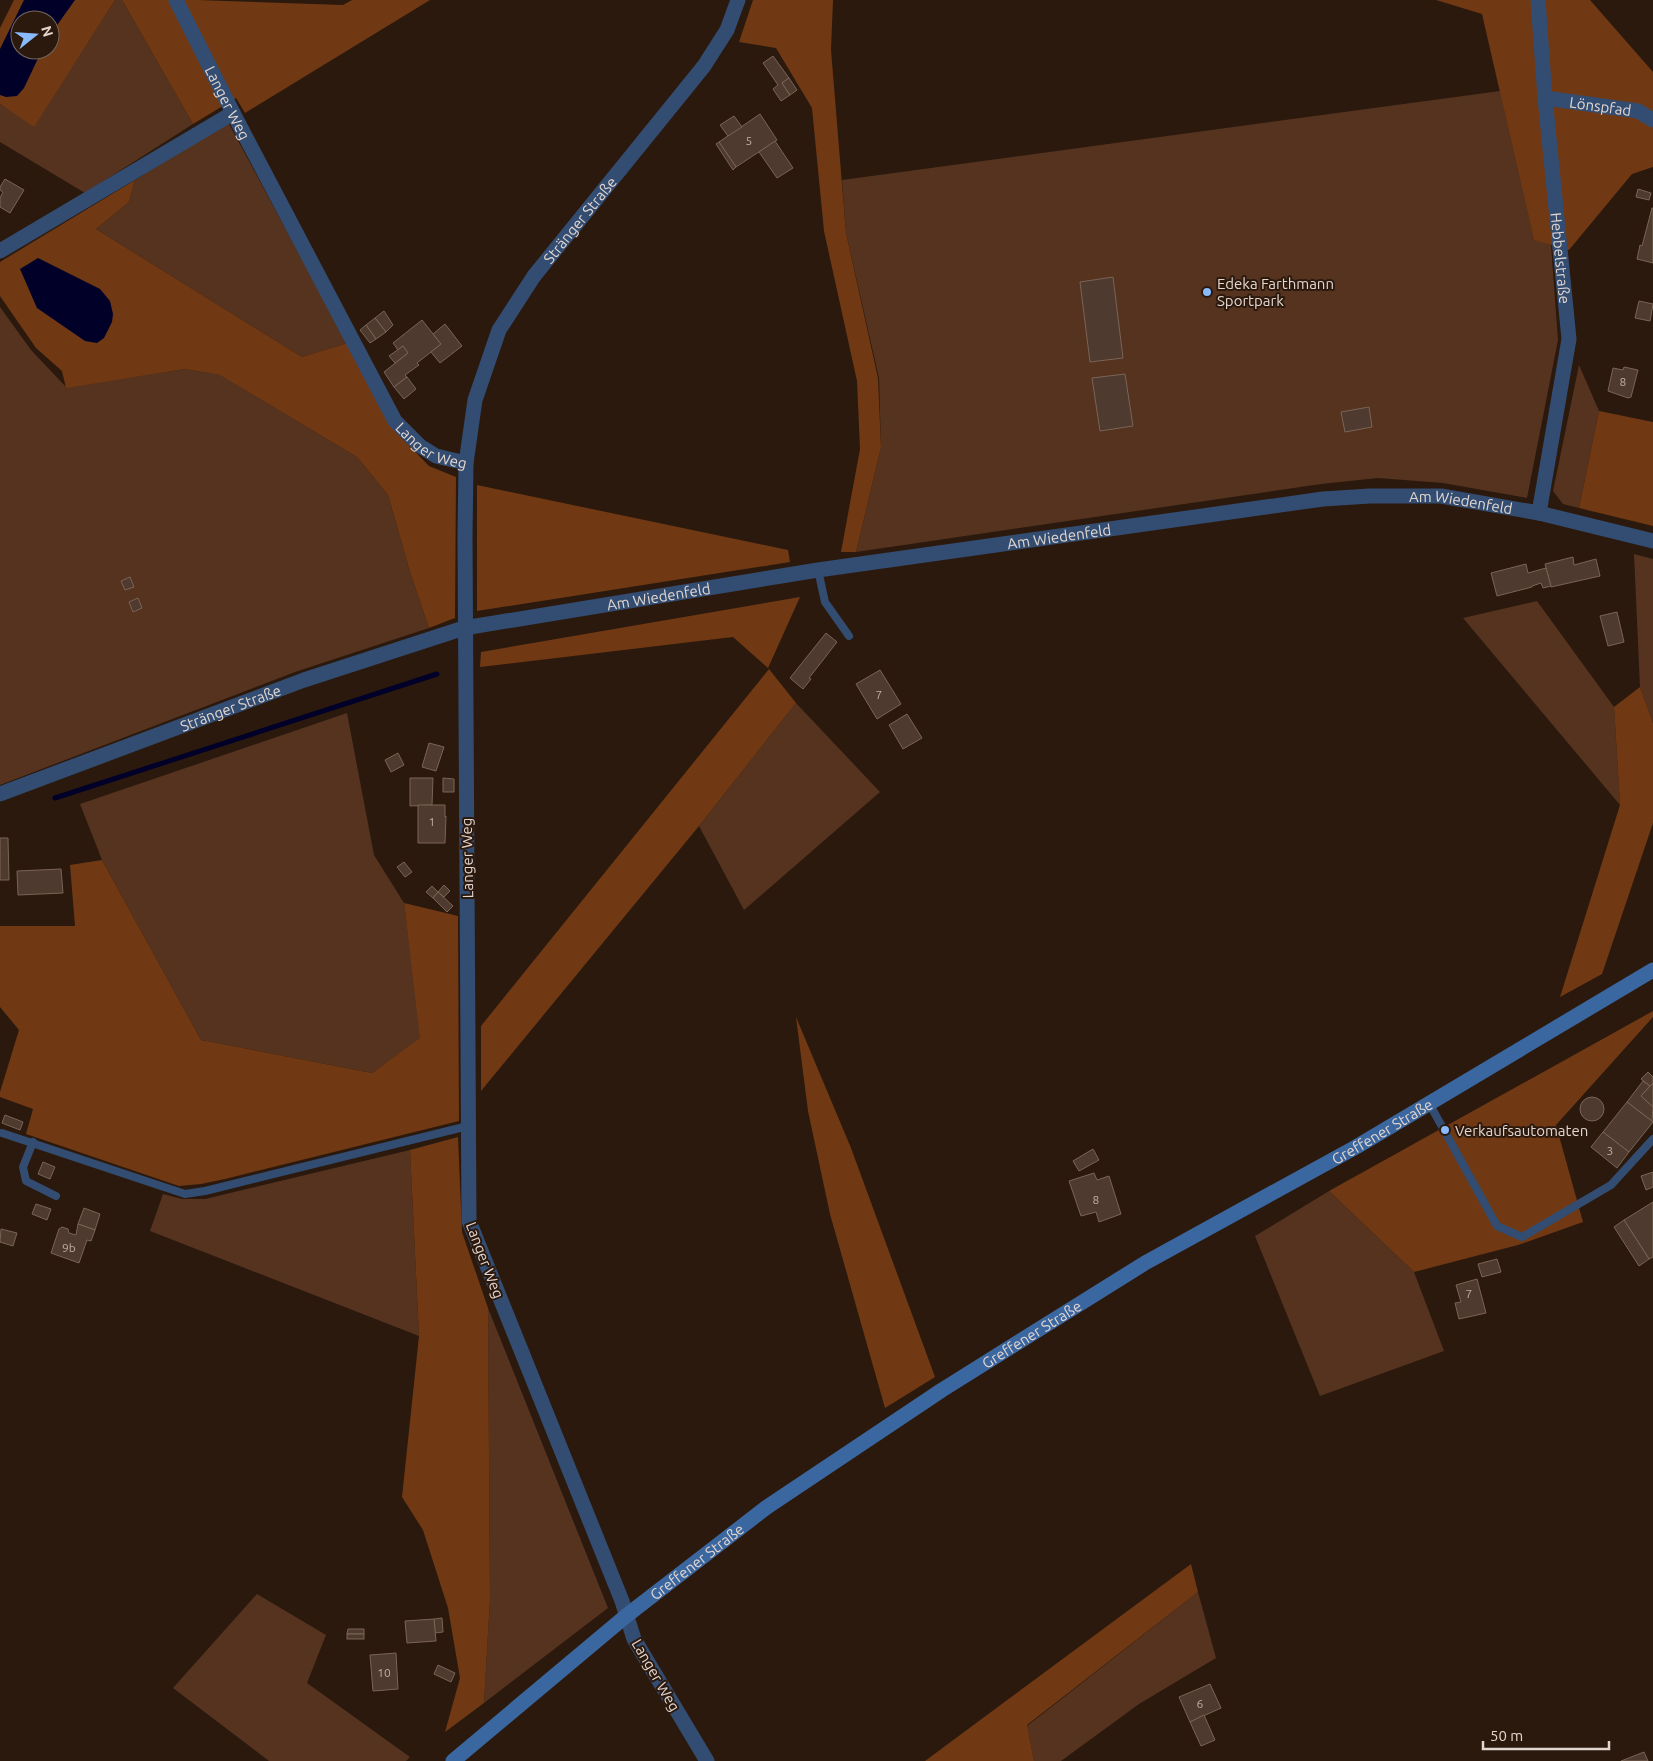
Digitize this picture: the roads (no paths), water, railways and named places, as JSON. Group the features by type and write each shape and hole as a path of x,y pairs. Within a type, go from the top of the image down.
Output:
{"main road":[{"name":"Greffener Straße","path":"453,1761 626,1616 767,1507 942,1390 1145,1263 1356,1147 1653,970"}],"street":[{"name":"Langer Weg","path":"176,0 395,421 420,446 436,456 466,463 464,628 469,1221 622,1601 634,1639 707,1761"},
{"name":"Stränger Straße","path":"466,463 475,400 499,330 534,276 704,66 727,30 738,0"},
{"name":"Hebbelstraße","path":"1538,0 1545,98 1569,339 1538,517"},
{"name":"Lönspfad","path":"1545,98 1638,111 1653,120"},
{"path":"0,251 234,113"},
{"name":"Am Wiedenfeld","path":"464,628 818,570 1323,499 1370,496 1441,496 1653,541"},
{"name":"Stränger Straße","path":"0,794 304,680 464,628"}],"lane":[{"path":"818,570 825,602 849,636"},
{"path":"1429,1103 1497,1226 1522,1237 1611,1185 1653,1139"},
{"path":"2,1133 185,1194 205,1191 468,1126"},
{"path":"32,1142 23,1167 26,1181 56,1196"}],"water":[{"path":"24,0 75,0 60,21 60,10 19,10"},
{"path":"10,29 10,60 37,60 24,88 17,96 6,97 0,95 0,49"},
{"path":"38,258 100,289 110,301 113,314 112,322 104,338 97,343 85,341 37,308 20,269"}],"waterway":[{"path":"55,798 437,674"}],"place":[{"name":"Edeka Farthmann Sportpark","path":"1207,292"},
{"name":"Verkaufsautomaten","path":"1445,1130"}]}
